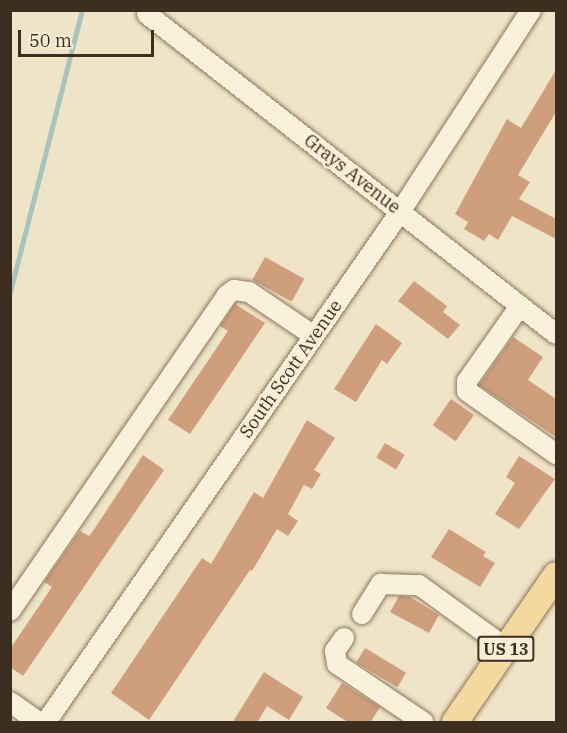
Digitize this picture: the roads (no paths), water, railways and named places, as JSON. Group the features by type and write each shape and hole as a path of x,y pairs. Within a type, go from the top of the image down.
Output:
{"main road":[{"name":"US 13","path":"455,723 506,648 554,584"}],"street":[{"name":"South Scott Avenue","path":"45,723 400,212 531,10"},
{"name":"Grays Avenue","path":"147,14 556,334"},
{"path":"10,611 227,295 234,290 249,292 314,336"},
{"path":"520,306 467,381 467,390 556,454"},
{"path":"362,614 381,584 419,585 506,648"},
{"path":"344,638 335,651 337,664 423,723"},
{"path":"10,702 39,723"}],"waterway":[{"path":"10,292 82,10"}]}
